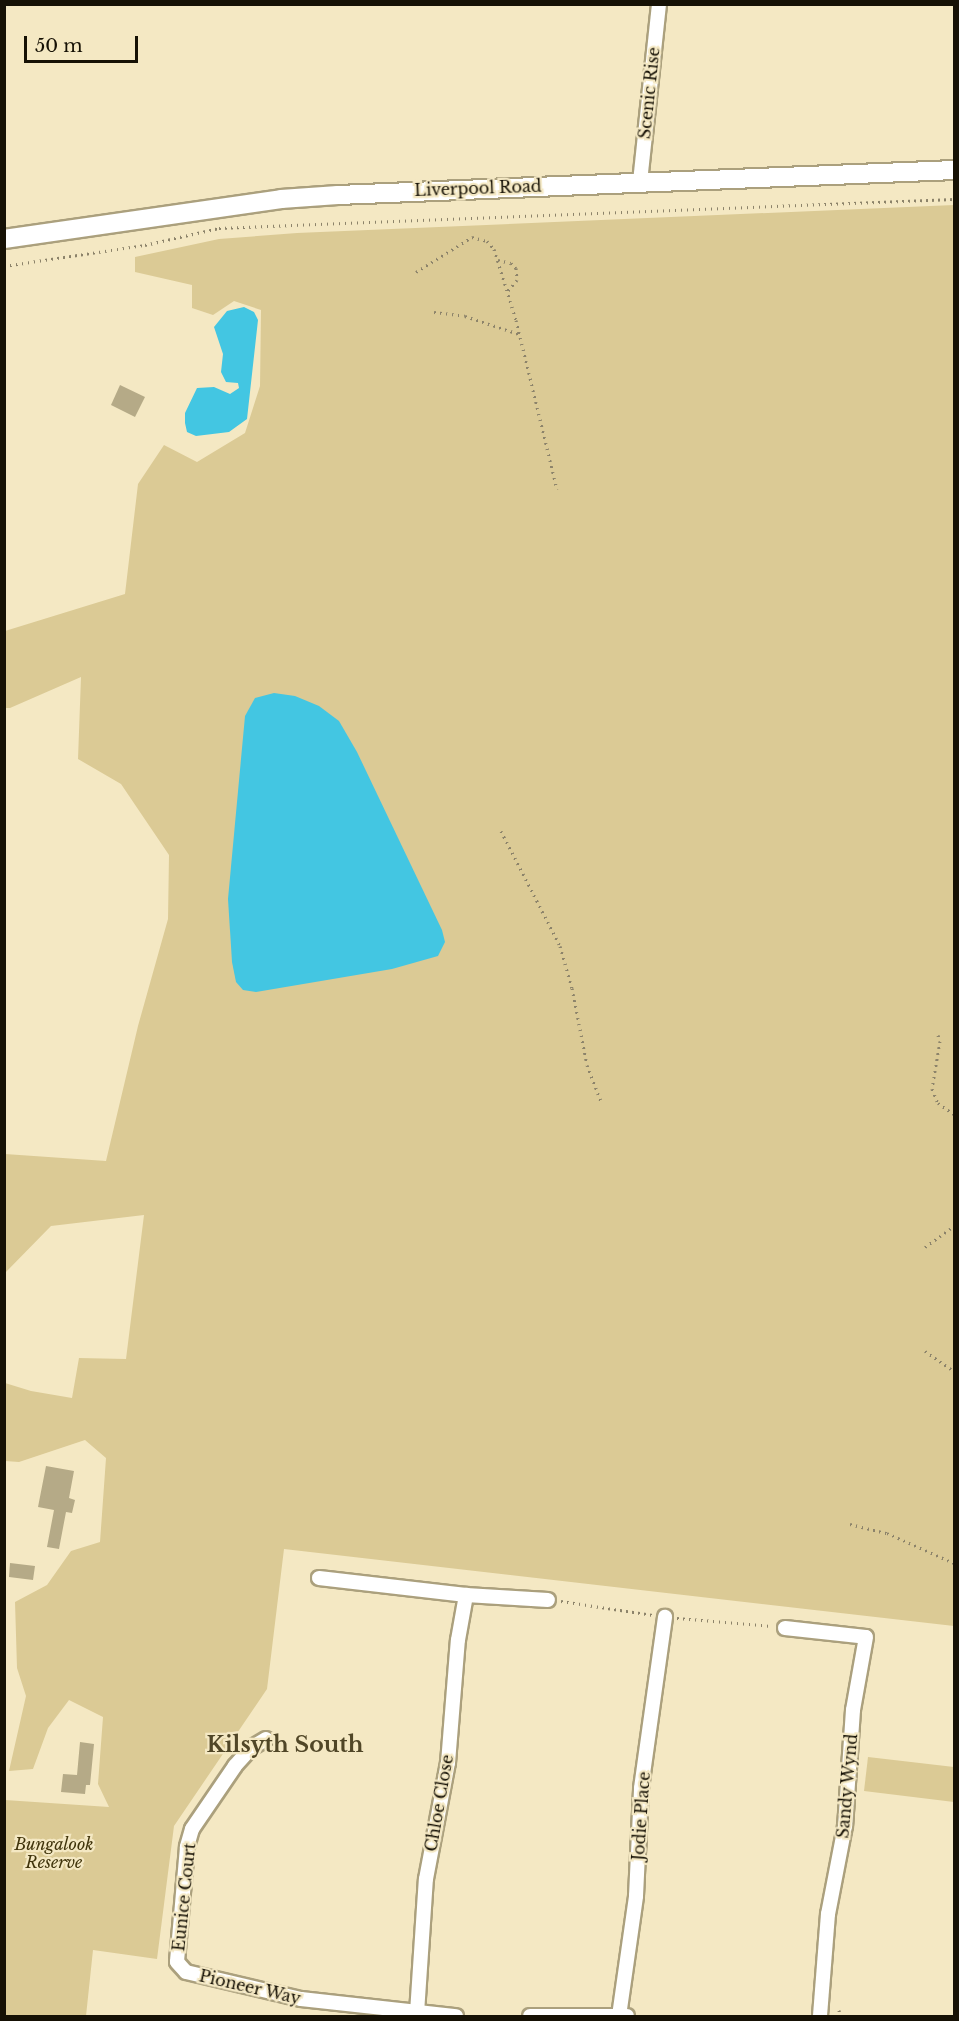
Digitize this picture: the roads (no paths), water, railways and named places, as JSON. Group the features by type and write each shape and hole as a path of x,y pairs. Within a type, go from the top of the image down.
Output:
{"main road":[{"name":"Liverpool Road","path":"4,239 280,199 388,191 954,170"}],"street":[{"name":"Scenic Rise","path":"640,182 659,4"},
{"path":"319,1578 466,1595 548,1600"},
{"name":"Chloe Close","path":"417,2013 426,1879 448,1763 453,1691 466,1595"},
{"name":"Jodie Place","path":"619,2016 636,1896 641,1788 665,1617"},
{"name":"Sandy Wynd","path":"785,1628 866,1637 854,1710 845,1826 828,1914 820,2016"},
{"name":"Eunice Court","path":"186,1972 177,1962 177,1948 187,1847 192,1829 235,1766 251,1748 266,1738"},
{"name":"Pioneer Way","path":"186,1972 301,1999 456,2016"},
{"path":"530,2016 627,2016"}],"water":[{"path":"244,307 254,312 258,320 247,419 229,432 196,436 187,432 185,413 197,388 214,387 230,394 239,388 238,383 226,382 221,372 223,354 214,327 227,311"},
{"path":"274,693 295,696 319,706 339,721 357,752 442,930 445,942 438,956 392,969 256,992 243,990 236,982 232,962 228,899 245,716 255,698"}],"district":[{"name":"Kilsyth South","path":"285,1745"}],"park label":[{"name":"Bungalook Reserve","path":"54,1853"}]}
